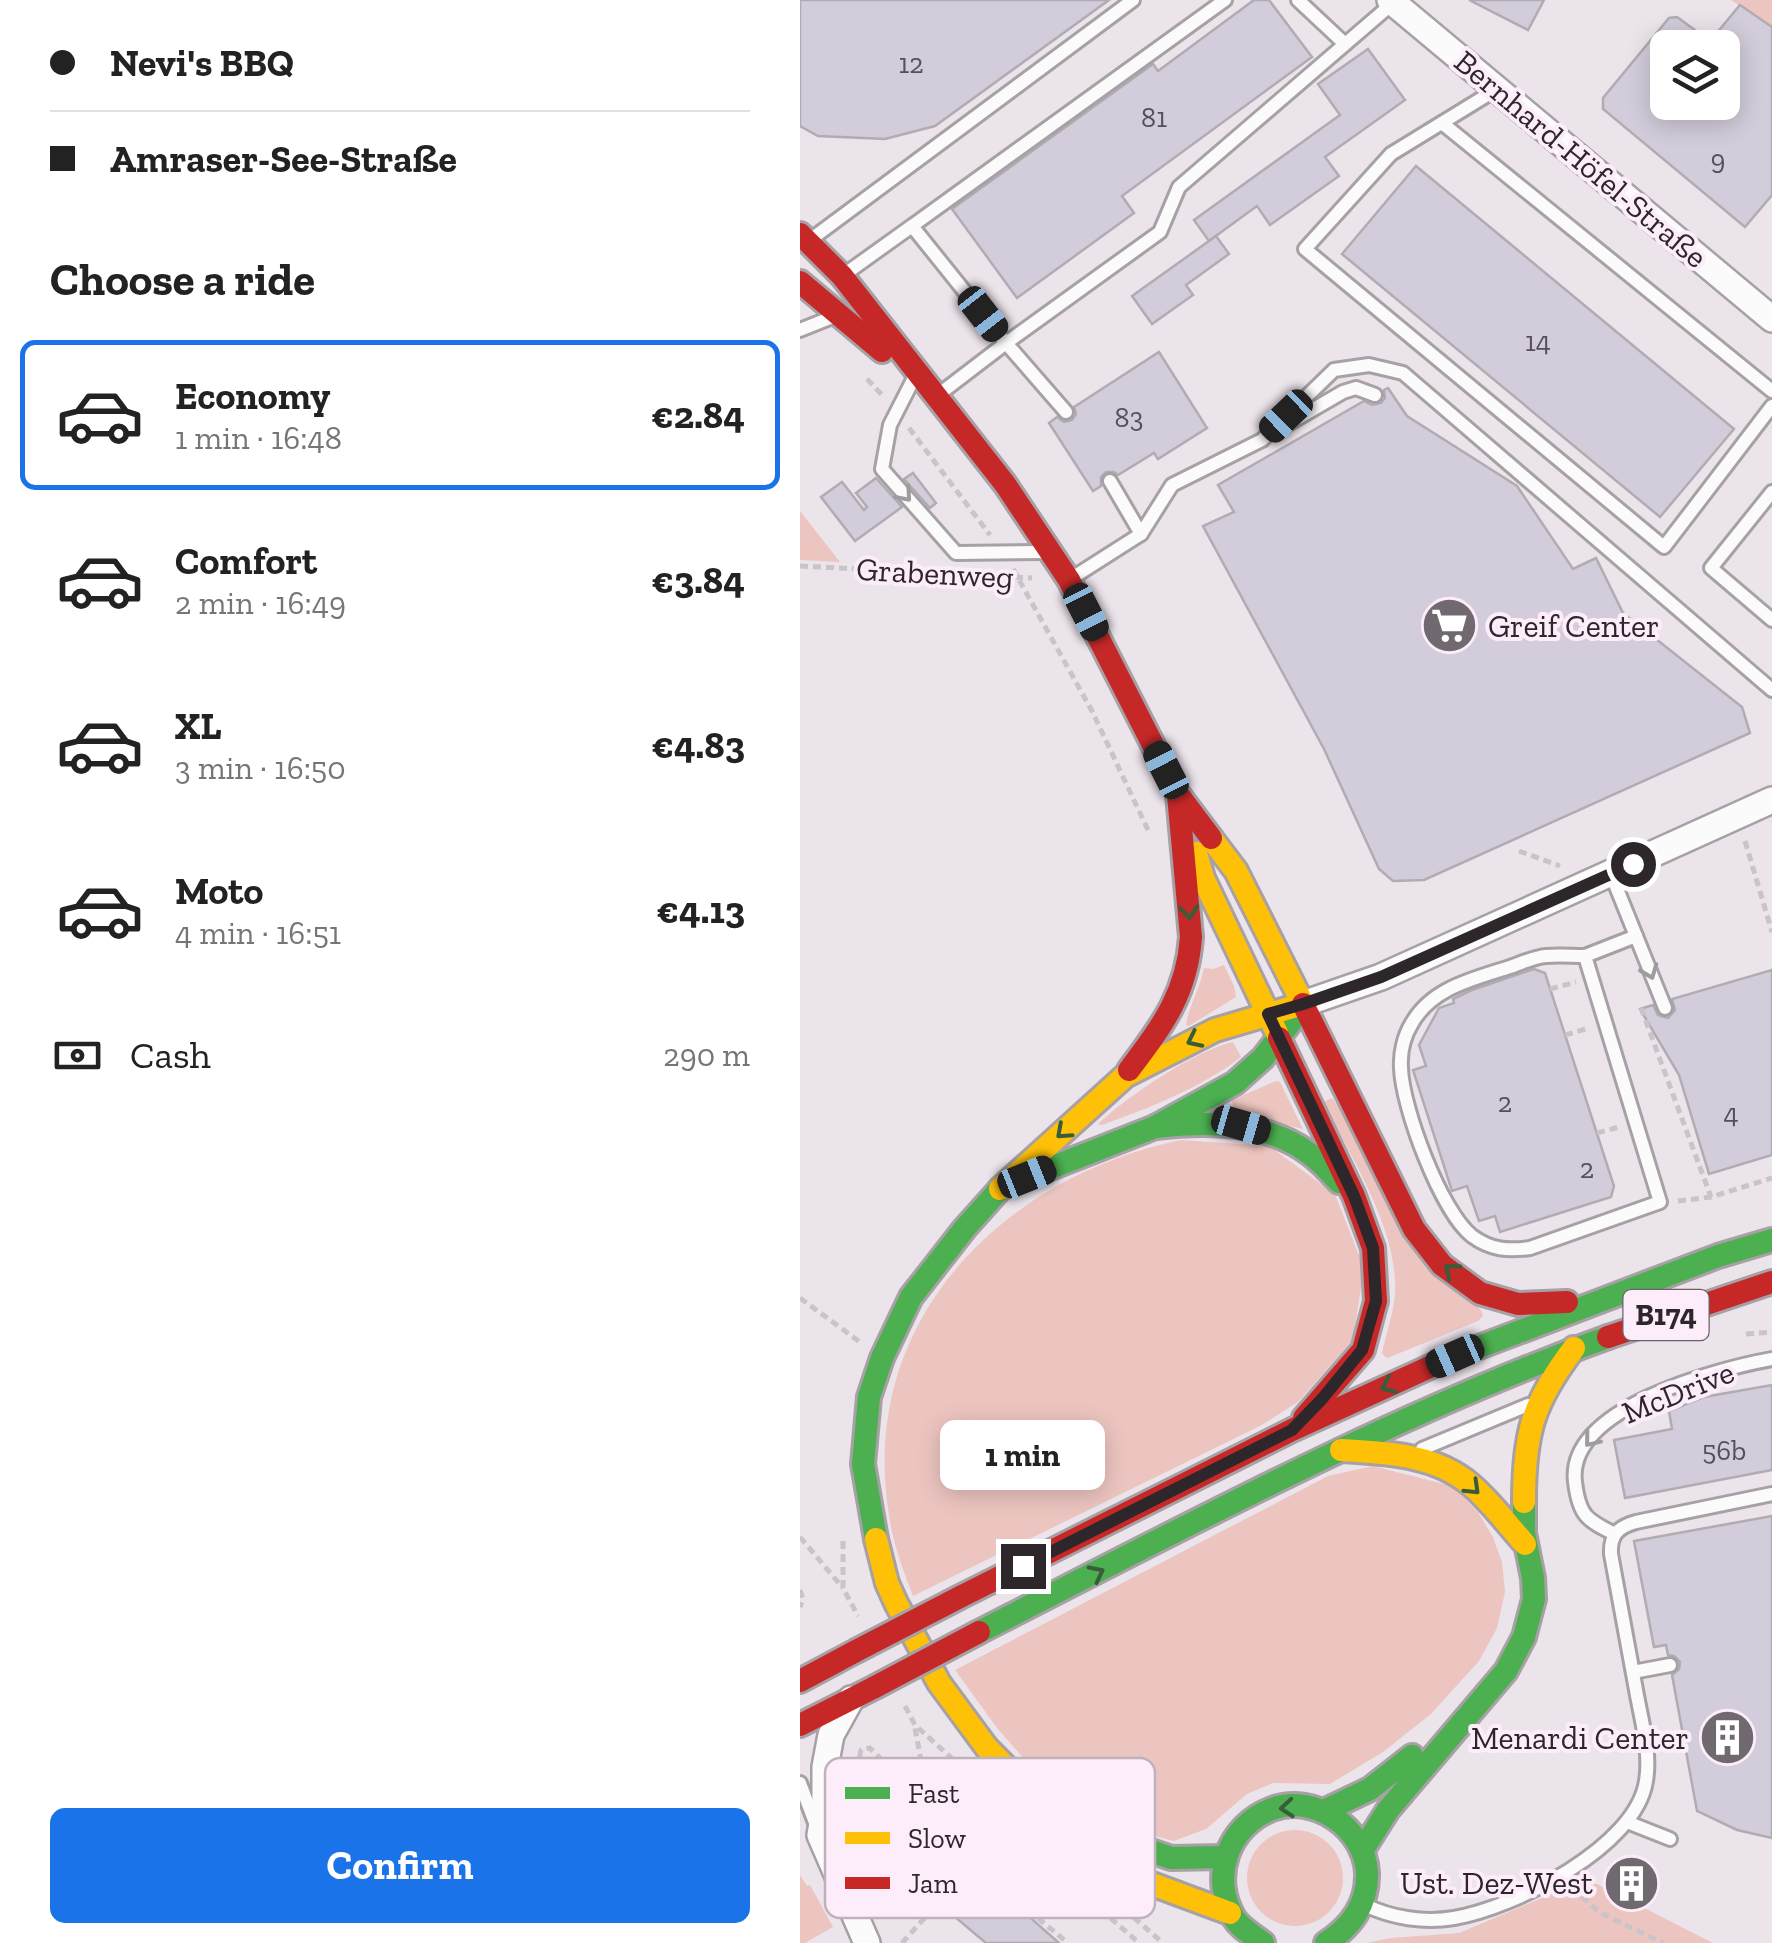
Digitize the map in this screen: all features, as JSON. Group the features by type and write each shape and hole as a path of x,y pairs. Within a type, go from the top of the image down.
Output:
{"main road":[{"path":"804,238 842,276 936,396 1004,484 1069,580 1178,794 1236,871 1414,1229 1442,1265 1480,1292 1518,1304 1609,1299"},
{"path":"800,282 936,396"},
{"path":"1178,794 1203,878 1354,1196 1373,1248 1376,1301 1362,1350 1292,1430"},
{"path":"998,1758 939,1683 887,1582 872,1528 862,1464 869,1397 910,1296 1000,1188 1125,1076 1175,1007 1191,960 1178,794"},
{"path":"1250,978 1273,997 1303,1004"},
{"path":"1125,1076 1216,1030 1303,1004"},
{"path":"1000,1188 1155,1127 1237,1082 1264,1058 1303,1004"},
{"path":"1155,1127 1181,1123 1241,1125 1277,1135 1312,1156 1354,1196"},
{"name":"B174","path":"800,1681 1292,1430 1455,1356 1718,1256 1772,1240"},
{"name":"B174","path":"800,1726 1340,1450 1464,1393 1661,1316 1772,1282"},
{"path":"1362,1851 1388,1810 1506,1671 1522,1644 1534,1598 1526,1544 1524,1448 1552,1375 1574,1348"},
{"path":"1340,1450 1426,1460 1460,1476 1526,1544"},
{"path":"1324,1812 1370,1789 1477,1705"},
{"path":"1263,1943 1240,1928 1230,1914 1223,1896 1224,1857 1235,1835 1253,1818 1276,1807 1300,1805 1340,1821 1353,1834 1366,1868 1362,1904 1343,1932 1328,1943"},
{"path":"1155,1853 1171,1858 1224,1857"},
{"path":"1155,1886 1230,1914"}],"street":[{"name":"Bernhard-Höfel-Straße","path":"1391,1 1772,319"},
{"path":"1303,1004 1381,977 1772,800"},
{"path":"800,1656 845,1657"},
{"path":"827,1758 831,1736 851,1700"},
{"path":"825,1767 825,1805 810,1830 825,1860"},
{"path":"854,1918 867,1943"}],"lane":[{"path":"804,238 1133,0"},
{"path":"842,276 1224,0"},
{"path":"1298,0 1345,44"},
{"path":"936,396 1160,232 1179,186 1391,1"},
{"path":"1497,90 1391,154 1306,250 1664,547 1772,406"},
{"path":"1442,123 1772,391"},
{"path":"912,226 1066,412"},
{"path":"800,330 839,315"},
{"path":"1262,440 1334,370 1369,364 1403,373 1772,690"},
{"path":"914,378 890,425 882,469 956,553 1050,552"},
{"path":"1069,580 1141,534 1172,485 1262,440 1343,392 1356,388 1374,395"},
{"path":"1110,480 1141,534"},
{"path":"1772,492 1710,568 1772,620"},
{"path":"1612,874 1665,1008"},
{"path":"1585,956 1660,1202 1530,1248 1509,1251 1489,1247 1455,1218 1432,1174 1403,1088 1400,1064 1411,1024 1442,992 1466,982 1543,956 1585,956 1636,936"},
{"name":"McDrive","path":"1615,1534 1594,1524 1583,1513 1577,1494 1575,1468 1579,1454 1593,1435 1621,1404 1772,1359"},
{"path":"1406,1456 1540,1400"},
{"path":"1362,1904 1407,1918 1454,1918 1507,1901 1559,1876 1594,1854 1627,1822 1642,1798 1647,1770 1611,1554 1615,1534 1636,1522 1772,1494"},
{"path":"1632,1672 1670,1665"},
{"path":"800,1783 810,1830"},
{"path":"1627,1822 1670,1839"}],"path":[{"path":"857,368 897,411 1002,552 1092,711 1149,832"},
{"name":"Grabenweg","path":"800,566 1069,580"},
{"path":"1744,841 1772,932"},
{"path":"1519,850 1572,871"},
{"path":"1636,996 1710,1197"},
{"path":"1660,1202 1710,1197 1772,1178"},
{"path":"800,1298 882,1358"},
{"path":"1746,1334 1772,1332"},
{"path":"800,1537 843,1588"},
{"path":"800,1590 800,1607"},
{"path":"915,1725 921,1758"},
{"path":"859,1758 861,1750 870,1748 880,1758"},
{"path":"1559,1876 1598,1912 1663,1943"},
{"path":"902,1943 924,1918"},
{"path":"1038,1918 1068,1943"},
{"path":"1111,1918 1140,1943"}],"shaded area":[{"path":"1731,0 1772,0 1772,27"},
{"path":"800,511 840,562 800,560"},
{"path":"1224,965 1236,997 1186,1025 1204,968"},
{"path":"1233,1042 1241,1057 1209,1078 1156,1104 1098,1124 1162,1076 1200,1054"},
{"path":"1276,1081 1303,1129 1234,1114 1232,1100"},
{"path":"1332,1098 1482,1312 1478,1321 1390,1357 1382,1353 1394,1300 1394,1268 1371,1194 1323,1102"},
{"path":"1181,1140 1269,1146 1335,1194 1364,1268 1353,1340 1298,1402 1260,1426 913,1596 891,1526 885,1445 896,1380 920,1321 956,1269 1002,1224 1055,1187 1116,1159"},
{"path":"1373,1466 1452,1486 1478,1512 1493,1537 1502,1562 1505,1592 1497,1628 1479,1661 1431,1714 1383,1752 1330,1784 1273,1783 1247,1794 1206,1829 1174,1841 1155,1836 1155,1758 1023,1758 955,1670 1328,1476"},
{"path":"1295,1830 1313,1834 1329,1844 1339,1860 1343,1878 1339,1896 1329,1912 1313,1922 1295,1926 1277,1922 1261,1912 1251,1896 1247,1878 1251,1860 1261,1844 1277,1834"},
{"path":"800,1875 810,1885 833,1927 800,1943"},
{"path":"1587,1879 1713,1943 1366,1943 1459,1933"}],"building":[{"path":"800,0 1109,0 935,126 885,139 818,136 800,126"},
{"path":"1254,0 1269,0 1312,57 1122,196 1134,213 1017,298 952,209 1153,64 1158,71"},
{"path":"1469,0 1544,0 1528,30"},
{"path":"1740,5 1772,27 1772,195 1745,227 1603,109 1603,98 1650,41 1650,120 1740,120 1740,30 1719,30"},
{"path":"1677,17 1695,30 1659,30 1669,18"},
{"path":"1368,49 1405,100 1325,157 1339,176 1270,225 1257,206 1209,241 1194,220 1340,115 1318,84"},
{"path":"1416,166 1734,429 1660,517 1342,254"},
{"path":"1216,236 1229,254 1186,285 1193,295 1152,324 1132,296"},
{"path":"1159,352 1207,428 1158,459 1154,453 1118,475 1106,472 1101,477 1101,486 1093,491 1049,423 1057,417 1064,422 1072,420 1076,414 1074,407"},
{"name":"Greif Center","path":"1388,388 1407,416 1517,486 1573,569 1596,558 1623,613 1742,707 1750,733 1424,880 1393,881 1379,869 1324,749 1203,526 1234,512 1218,485 1364,401 1372,405 1381,403"},
{"path":"913,473 936,503 930,508 904,479"},
{"path":"876,478 902,507 855,541 821,497 842,482 864,510 867,507 856,493"},
{"path":"1534,969 1545,973 1614,1186 1611,1197 1500,1232 1495,1216 1479,1221 1467,1186 1452,1191 1413,1070 1426,1066 1419,1045 1439,1008 1472,990"},
{"path":"1772,970 1772,1155 1709,1174 1679,1075 1640,1009 1653,1005 1658,1015 1668,1018 1675,1010 1672,999"},
{"path":"1772,1385 1772,1470 1625,1498 1614,1440 1672,1429 1669,1411 1704,1397"},
{"path":"1772,1516 1772,1838 1737,1830 1697,1811 1672,1675 1680,1662 1668,1655 1666,1645 1654,1647 1634,1541"},
{"path":"956,1918 1031,1918 1059,1943 986,1943"}],"traffic: fast":[{"path":"1025,1178 1155,1127 1235,1083 1263,1058 1293,1019"},
{"path":"1155,1127 1215,1124 1255,1129 1293,1143 1339,1182"},
{"path":"876,1539 863,1464 869,1397 882,1358 911,1297 1000,1189"},
{"path":"1445,1360 1718,1256 1772,1240"},
{"path":"979,1632 1367,1437 1608,1337"},
{"path":"1362,1851 1388,1810 1506,1671 1524,1637 1534,1599 1524,1533 1524,1502"},
{"path":"1324,1811 1370,1789 1412,1756"},
{"path":"1263,1943 1234,1918 1223,1886 1224,1870 1234,1840 1244,1828 1256,1817 1288,1805 1320,1810 1334,1818 1347,1829 1364,1857 1367,1884 1361,1905 1343,1930 1326,1943"},
{"path":"1155,1852 1171,1858 1224,1857"}],"traffic: slow":[{"path":"1211,838 1236,871 1303,1004"},
{"path":"1196,853 1203,878 1277,1033"},
{"path":"1000,1189 1125,1076 1215,1030 1303,1004"},
{"path":"1524,1502 1533,1420 1548,1386 1574,1348"},
{"path":"1341,1450 1409,1457 1442,1467 1478,1492 1525,1544"},
{"path":"876,1539 887,1583 939,1683 997,1758"},
{"path":"1155,1885 1230,1913"}],"traffic: jam":[{"path":"800,234 842,276 1005,484 1069,580 1178,794 1211,838"},
{"path":"800,282 882,351"},
{"path":"1129,1070 1171,1008 1189,957 1191,937 1178,795"},
{"path":"1303,1004 1414,1229 1442,1265 1480,1293 1518,1304 1567,1302"},
{"path":"1279,1038 1354,1196 1373,1248 1376,1301 1363,1350 1304,1418"},
{"path":"1608,1337 1772,1282"},
{"path":"960,1597 1292,1430 1445,1360"},
{"path":"856,1651 960,1597"},
{"path":"875,1687 979,1632"},
{"path":"800,1681 856,1651"},
{"path":"800,1725 875,1687"}],"place":[{"name":"Greif Center","path":"1449,626"},
{"name":"Menardi Center","path":"1728,1738"},
{"name":"Ust. Dez-West","path":"1632,1883"}],"route":[{"path":"1023,1566 1292,1430 1362,1350 1376,1301 1373,1248 1354,1196 1268,1014 1381,977 1633,864"}]}
